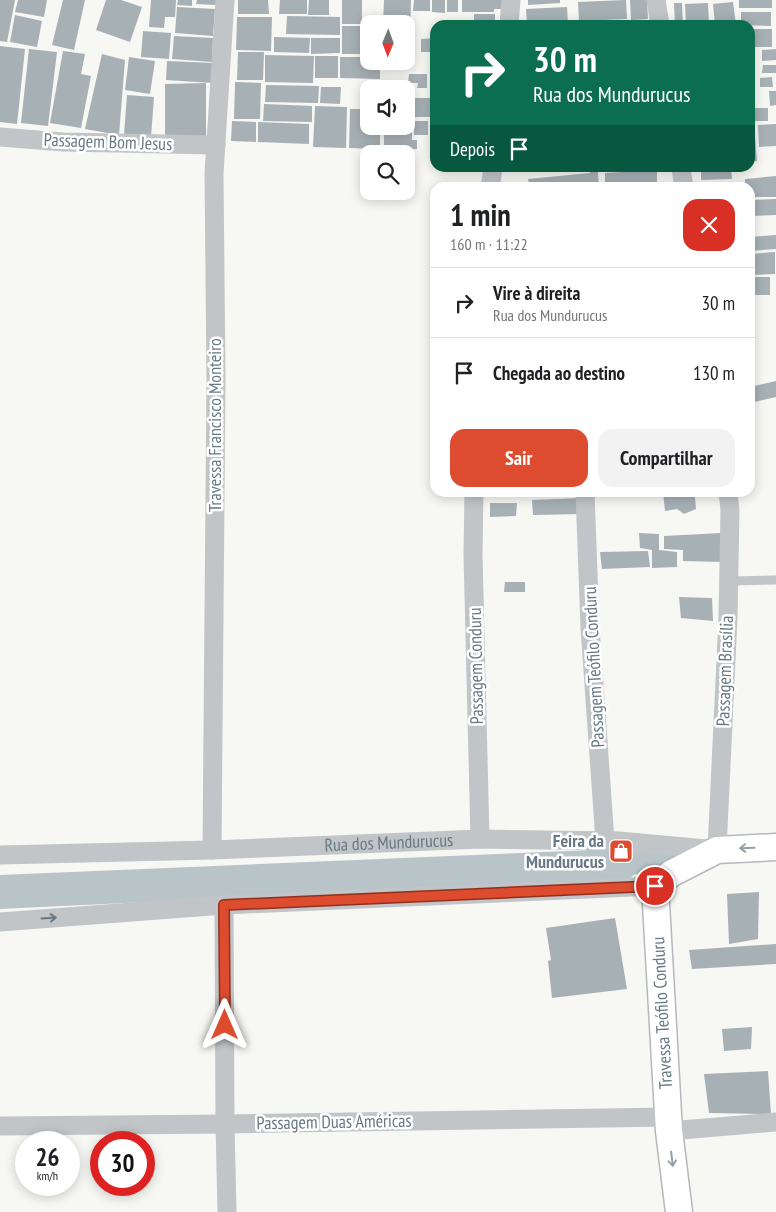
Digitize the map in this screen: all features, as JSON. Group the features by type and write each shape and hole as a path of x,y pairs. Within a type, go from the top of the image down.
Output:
{"street":[{"name":"Travessa Francisco Monteiro","path":"212,850 216,389 214,173 225,0"},
{"path":"509,20 511,0"},
{"path":"656,0 659,20"},
{"name":"Passagem Bom Jesus","path":"0,137 63,142 216,144"},
{"name":"Passagem Conduru","path":"474,497 473,554 480,840"},
{"name":"Passagem Teófilo Conduru","path":"585,497 590,628 605,841"},
{"name":"Passagem Brasília","path":"718,850 729,581 729,497"},
{"name":"Rua dos Mundurucus","path":"0,855 212,850 480,840 605,841 718,850 776,847"},
{"path":"0,922 224,905 655,886 672,873 718,850"},
{"name":"Travessa Teófilo Conduru","path":"655,886 668,1124 679,1212"},
{"path":"224,905 227,1212"},
{"path":"668,1124 776,1122"},
{"name":"Passagem Duas Américas","path":"0,1126 668,1124"}],"lane":[{"path":"729,581 776,580"}],"shaded area":[{"path":"639,848 641,865 630,879 0,909 0,875"}],"building":[{"path":"0,0 15,0 7,42 0,41"},
{"path":"18,0 47,0 44,17 15,12"},
{"path":"63,0 85,0 74,50 52,45"},
{"path":"106,0 121,0 142,7 130,42 96,30"},
{"path":"151,0 176,0 175,17 165,17 164,28 149,27"},
{"path":"178,0 192,0 192,6 177,5"},
{"path":"197,0 217,0 216,5 196,4"},
{"path":"238,0 268,0 269,14 238,14"},
{"path":"280,0 307,0 307,14 279,14"},
{"path":"309,0 329,0 329,15 308,15"},
{"path":"342,0 362,0 360,24 342,24"},
{"path":"384,0 411,0 411,15 383,15"},
{"path":"414,0 430,0 430,11 413,11"},
{"path":"432,0 445,0 445,13 432,12"},
{"path":"447,0 458,0 458,12 447,12"},
{"path":"462,0 507,0 507,9 494,9 494,12 462,12"},
{"path":"528,0 560,0 560,3 528,5"},
{"path":"626,0 627,19 579,20 578,2"},
{"path":"630,0 647,0 648,19 631,20"},
{"path":"739,0 772,0 772,8 739,8"},
{"path":"733,2 735,20 715,20 713,4"},
{"path":"674,3 682,3 683,20 675,20"},
{"path":"708,3 709,20 686,20 685,4"},
{"path":"177,7 215,9 213,36 175,33"},
{"path":"567,7 568,20 527,20 526,9"},
{"path":"741,12 771,12 771,26 755,25 755,20 741,20"},
{"path":"474,14 495,14 495,20 474,20"},
{"path":"15,15 42,21 37,47 10,42"},
{"path":"287,16 340,17 340,35 286,34"},
{"path":"237,17 272,17 271,51 236,50"},
{"path":"342,26 360,26 360,54 342,54"},
{"path":"755,29 772,29 772,47 755,47"},
{"path":"143,31 171,33 169,59 141,57"},
{"path":"174,36 213,38 212,62 172,59"},
{"path":"274,37 310,38 309,53 274,52"},
{"path":"311,38 340,38 340,53 311,54"},
{"path":"430,38 430,52 421,52 421,39"},
{"path":"0,46 25,49 17,124 0,122"},
{"path":"29,49 57,52 48,126 21,123"},
{"path":"776,49 776,60 762,61 762,50"},
{"path":"63,51 85,54 81,74 91,76 81,128 50,123"},
{"path":"238,52 264,52 263,80 237,80"},
{"path":"102,54 125,60 119,135 85,129"},
{"path":"265,55 314,56 313,83 265,82"},
{"path":"315,56 338,56 338,78 315,78"},
{"path":"129,57 155,61 150,94 125,90"},
{"path":"340,57 360,57 360,70 380,70 380,79 340,78"},
{"path":"167,61 214,63 213,83 166,80"},
{"path":"763,65 776,65 776,73 762,73"},
{"path":"409,74 427,74 427,88 417,88 418,83 415,83 415,80 408,80"},
{"path":"772,77 773,87 760,87 760,78"},
{"path":"235,82 261,83 260,119 234,119"},
{"path":"206,83 206,137 165,136 165,84"},
{"path":"266,85 319,86 318,103 265,102"},
{"path":"321,87 341,87 340,104 320,103"},
{"path":"769,91 776,91 776,105 770,106"},
{"path":"127,95 154,97 151,137 124,135"},
{"path":"415,98 430,98 430,117 415,117"},
{"path":"264,104 312,106 312,122 263,121"},
{"path":"315,106 347,107 346,148 313,147"},
{"path":"755,108 768,108 768,121 755,121"},
{"path":"350,109 360,109 360,135 380,135 380,145 360,145 360,148 349,148"},
{"path":"232,121 256,122 256,142 231,141"},
{"path":"415,121 428,121 428,135 415,135"},
{"path":"258,122 309,124 309,144 258,142"},
{"path":"776,124 776,146 759,147 758,125"},
{"path":"384,135 412,135 412,140 417,140 417,149 415,149 415,145 384,145"},
{"path":"755,136 757,161 755,161"},
{"path":"598,172 599,182 529,182 528,179"},
{"path":"657,172 657,182 605,182 605,173"},
{"path":"701,172 731,172 732,179 701,180"},
{"path":"776,176 776,197 755,197 755,182 745,182 745,179"},
{"path":"776,199 776,215 755,216 755,200"},
{"path":"776,235 776,249 755,251 755,237"},
{"path":"775,252 775,274 755,275 755,254"},
{"path":"755,277 770,277 770,295 755,295"},
{"path":"776,381 776,397 755,402 755,386"},
{"path":"664,497 695,497 696,509 684,514 677,509 665,511"},
{"path":"583,498 583,514 533,515 532,500"},
{"path":"490,503 517,503 516,516 490,517"},
{"path":"639,533 659,534 659,550 677,552 677,567 652,568 652,550 640,548"},
{"path":"721,533 724,562 683,561 683,550 664,549 664,536"},
{"path":"648,551 650,567 602,569 600,552"},
{"path":"505,582 525,582 525,592 504,592"},
{"path":"679,597 712,598 713,621 681,618"},
{"path":"759,892 758,939 729,944 727,894"},
{"path":"615,918 627,989 552,998 548,961 551,960 546,928"},
{"path":"776,944 776,964 692,969 689,950"},
{"path":"752,1027 751,1049 724,1051 722,1029"},
{"path":"768,1071 771,1114 709,1113 704,1074"}],"waterway":[{"path":"608,864 630,863 708,851"}],"place":[{"name":"Feira da Mundurucus","path":"621,851"}],"route":[{"path":"225,1025 224,905 655,886"}]}
